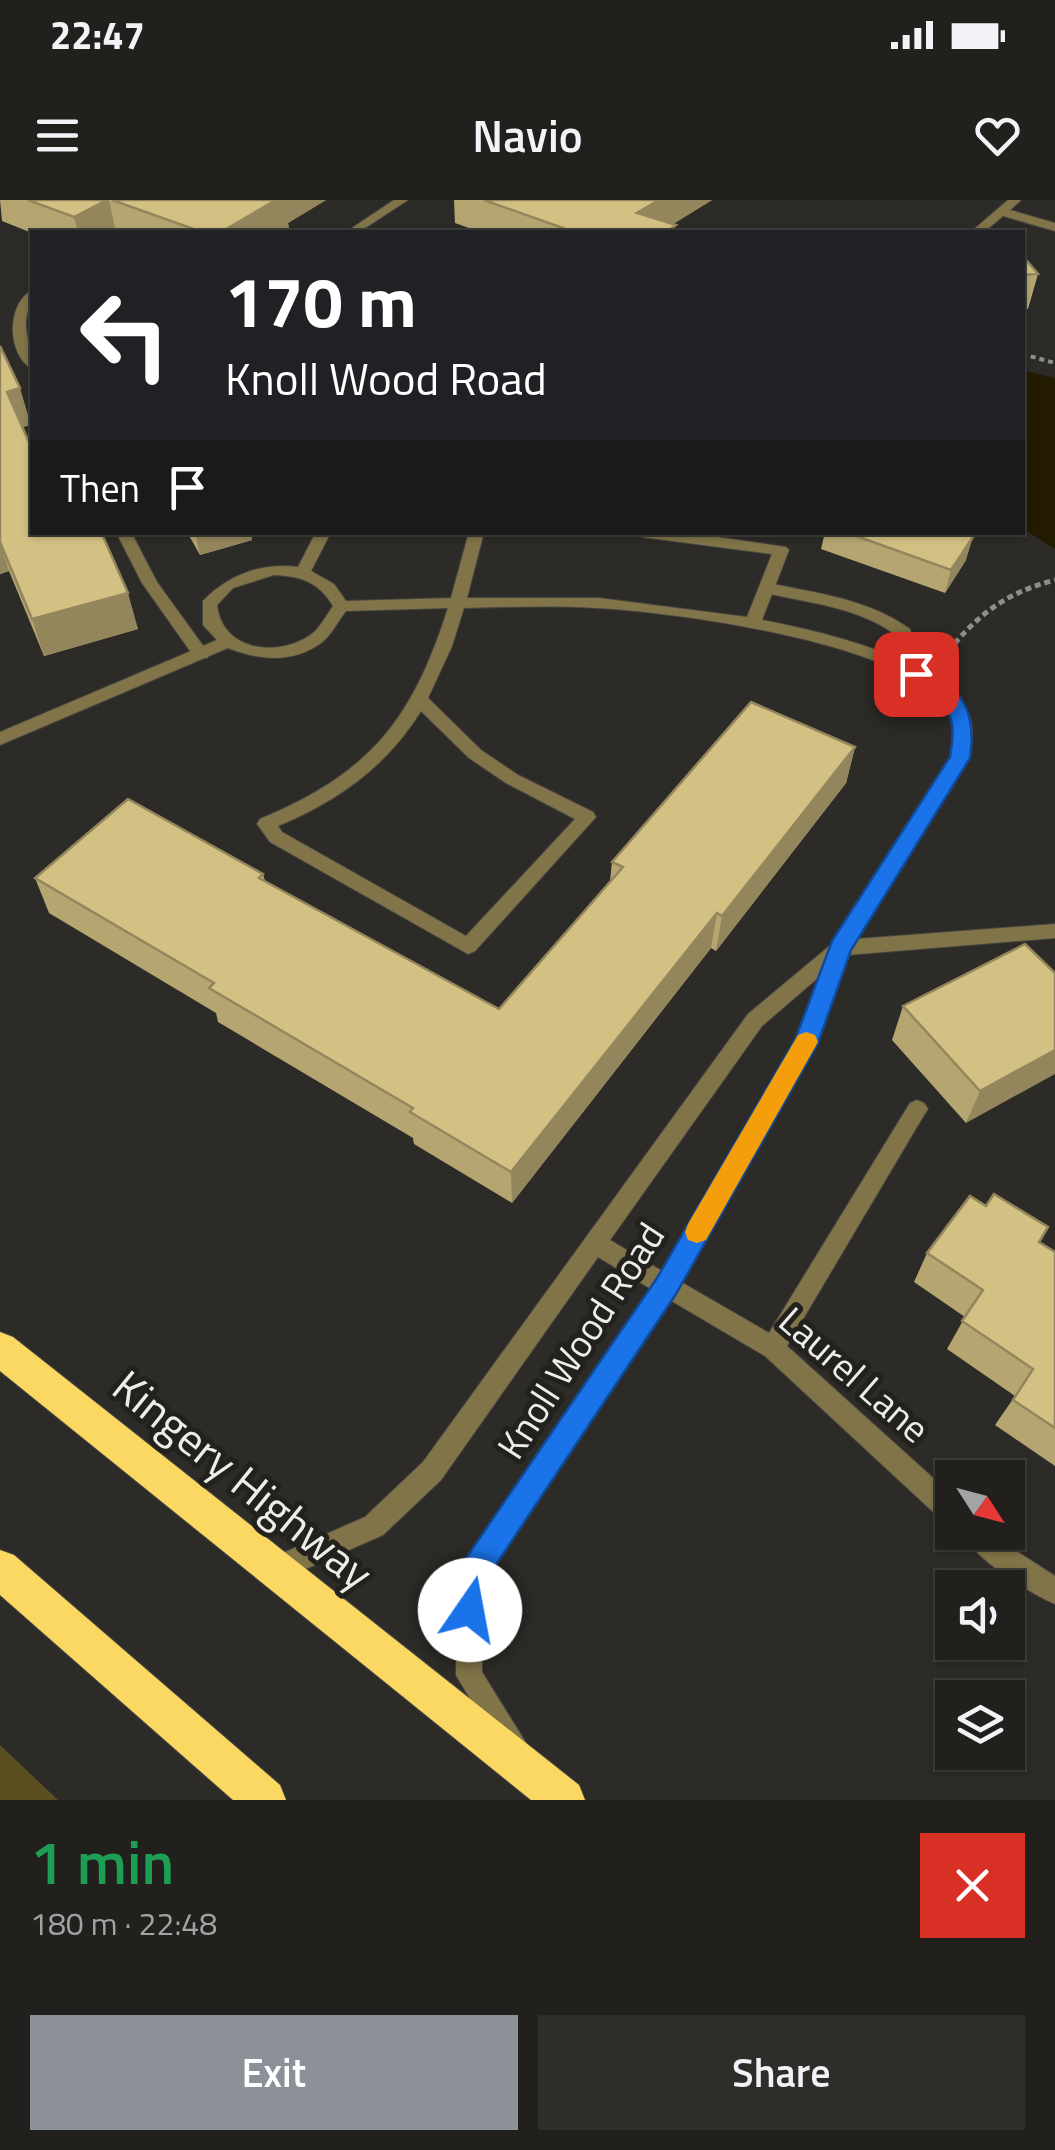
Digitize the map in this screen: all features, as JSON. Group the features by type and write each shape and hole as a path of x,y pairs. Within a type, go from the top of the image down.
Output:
{"highway":[{"name":"Kingery Highway","path":"0,1349 548,1787"},
{"path":"0,1570 265,1800"}],"street":[{"path":"357,230 402,200"},
{"path":"980,230 1015,200"},
{"path":"1002,212 1055,227"},
{"path":"30,296 21,306 18,320 30,359"},
{"path":"125,535 150,583 201,654"},
{"path":"304,570 322,535"},
{"path":"422,702 475,754 512,779 587,817 468,946 276,837 266,824 328,795 369,765 422,702 457,605 476,535"},
{"path":"665,535 781,550 752,623"},
{"path":"273,570 304,570 333,590 341,606 334,622 320,637 298,648 273,653 247,652 225,644 211,630 208,614 213,598 228,584 248,574 273,570"},
{"path":"767,588 828,600 892,622 904,633 905,642 889,661"},
{"name":"Knoll Wood Road","path":"341,606 564,600 801,632 889,661 926,681 948,695 960,712 964,729 960,758 840,948 806,1043 666,1286 470,1577 470,1674 548,1787"},
{"path":"0,739 225,644"},
{"path":"840,948 1055,930"},
{"name":"Knoll Wood Road","path":"274,1570 374,1526 432,1470 755,1020 840,948"},
{"path":"773,1348 917,1109"},
{"name":"Laurel Lane","path":"596,1244 773,1348 935,1496"},
{"path":"994,1550 1055,1591"}],"path":[{"path":"1025,355 1055,363"},
{"path":"926,681 975,617 993,611 1020,589 1055,580"}],"shaded area":[{"path":"1025,371 1055,378 1055,549 1025,530"},
{"path":"0,1745 58,1800 0,1800"}],"building":[{"path":"28,200 107,200 74,217"},
{"path":"112,200 276,200 224,230 196,230"},
{"path":"484,200 659,200 637,213 676,225 670,230 568,230"},
{"path":"1025,259 1038,274 1025,275"},
{"path":"0,346 20,388 7,392 30,444 30,535 102,535 128,593 32,619 0,542"},
{"path":"853,535 973,537 951,570"},
{"path":"751,702 855,747 511,1172 410,1112 413,1108 209,988 214,983 35,878 128,799 263,874 259,878 499,1009 623,867 612,862"},
{"path":"1025,944 1055,973 1055,1050 980,1091 903,1006"},
{"path":"994,1194 1048,1227 1039,1242 1055,1252 1055,1428 1013,1400 1033,1369 962,1321 983,1290 927,1253 970,1196 986,1206"}],"slow traffic":[{"path":"697,1232 806,1042"}],"route":[{"path":"470,1610 470,1577 666,1286 806,1043 840,948 960,758 964,729 960,712 948,695 916,674"}]}
